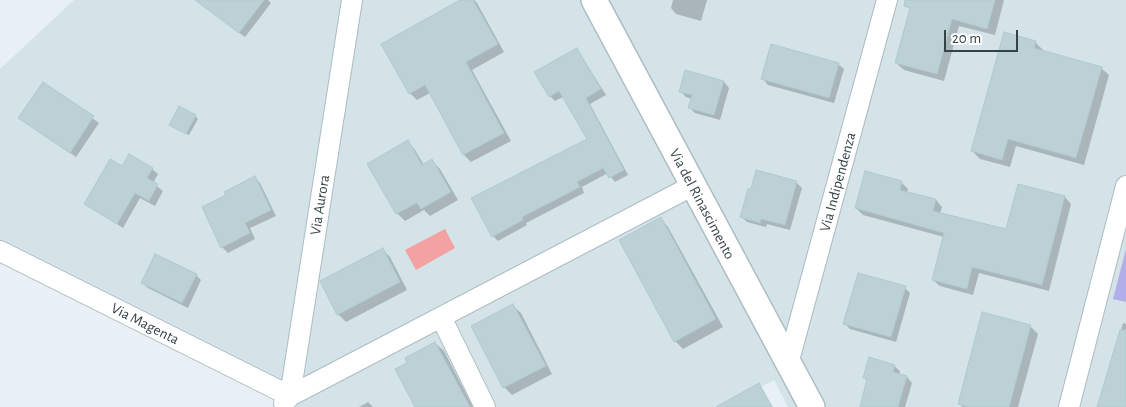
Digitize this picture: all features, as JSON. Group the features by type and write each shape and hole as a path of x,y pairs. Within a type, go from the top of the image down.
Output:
{"street":[{"name":"Via Aurora","path":"285,402 352,0"},
{"name":"Via Indipendenza","path":"788,364 887,0"},
{"name":"Via del Rinascimento","path":"601,6 692,186 812,407"},
{"path":"285,402 441,317 692,186"},
{"path":"1069,407 1126,186"},
{"name":"Via Magenta","path":"0,251 285,402"},
{"path":"441,317 485,407"}],"shaded area":[{"path":"74,0 1126,0 1126,407 788,407 774,380 723,407 273,407 277,401 0,262 0,69"},
{"path":"445,229 455,248 416,270 405,250"},
{"path":"1126,249 1126,302 1113,299"}],"building":[{"path":"195,0 264,0 239,33"},
{"path":"460,0 473,0 498,44 466,62 504,133 463,155 425,85 409,94 381,44"},
{"path":"905,0 995,0 987,29 952,19 937,74 895,63 910,8 904,6"},
{"path":"1004,32 1036,41 1034,48 1102,67 1076,158 1008,139 1002,160 971,151"},
{"path":"771,44 839,63 829,98 761,79"},
{"path":"577,48 601,89 586,98 624,170 609,178 603,168 577,182 580,187 522,217 523,220 492,237 471,198 587,139 559,91 549,97 534,72"},
{"path":"685,70 724,81 714,115 688,108 692,95 679,92"},
{"path":"43,82 94,116 70,153 18,118"},
{"path":"179,106 196,115 186,134 169,125"},
{"path":"408,140 422,165 432,159 451,192 421,209 417,203 396,214 367,164"},
{"path":"129,154 153,168 147,178 158,184 149,201 135,193 117,224 84,204 110,159 122,166"},
{"path":"756,170 797,181 785,225 761,219 760,223 740,217"},
{"path":"865,171 902,181 900,190 936,199 933,211 1006,229 1018,184 1065,196 1042,285 972,267 967,289 932,280 944,233 855,208"},
{"path":"255,176 271,210 245,223 250,233 221,248 202,207 226,195 224,192"},
{"path":"661,217 716,319 674,342 619,240"},
{"path":"383,248 400,282 337,315 320,281"},
{"path":"155,254 197,274 182,303 141,283"},
{"path":"858,273 906,286 891,337 843,324"},
{"path":"513,304 546,366 503,388 471,326"},
{"path":"982,312 1031,325 1009,407 969,407 958,404"},
{"path":"1120,330 1126,330 1126,407 1097,407"},
{"path":"435,342 470,407 415,407 395,369 407,363 405,358"},
{"path":"869,357 895,365 893,372 907,376 898,407 860,407 867,379 863,378"},
{"path":"759,383 772,407 716,407"}]}
